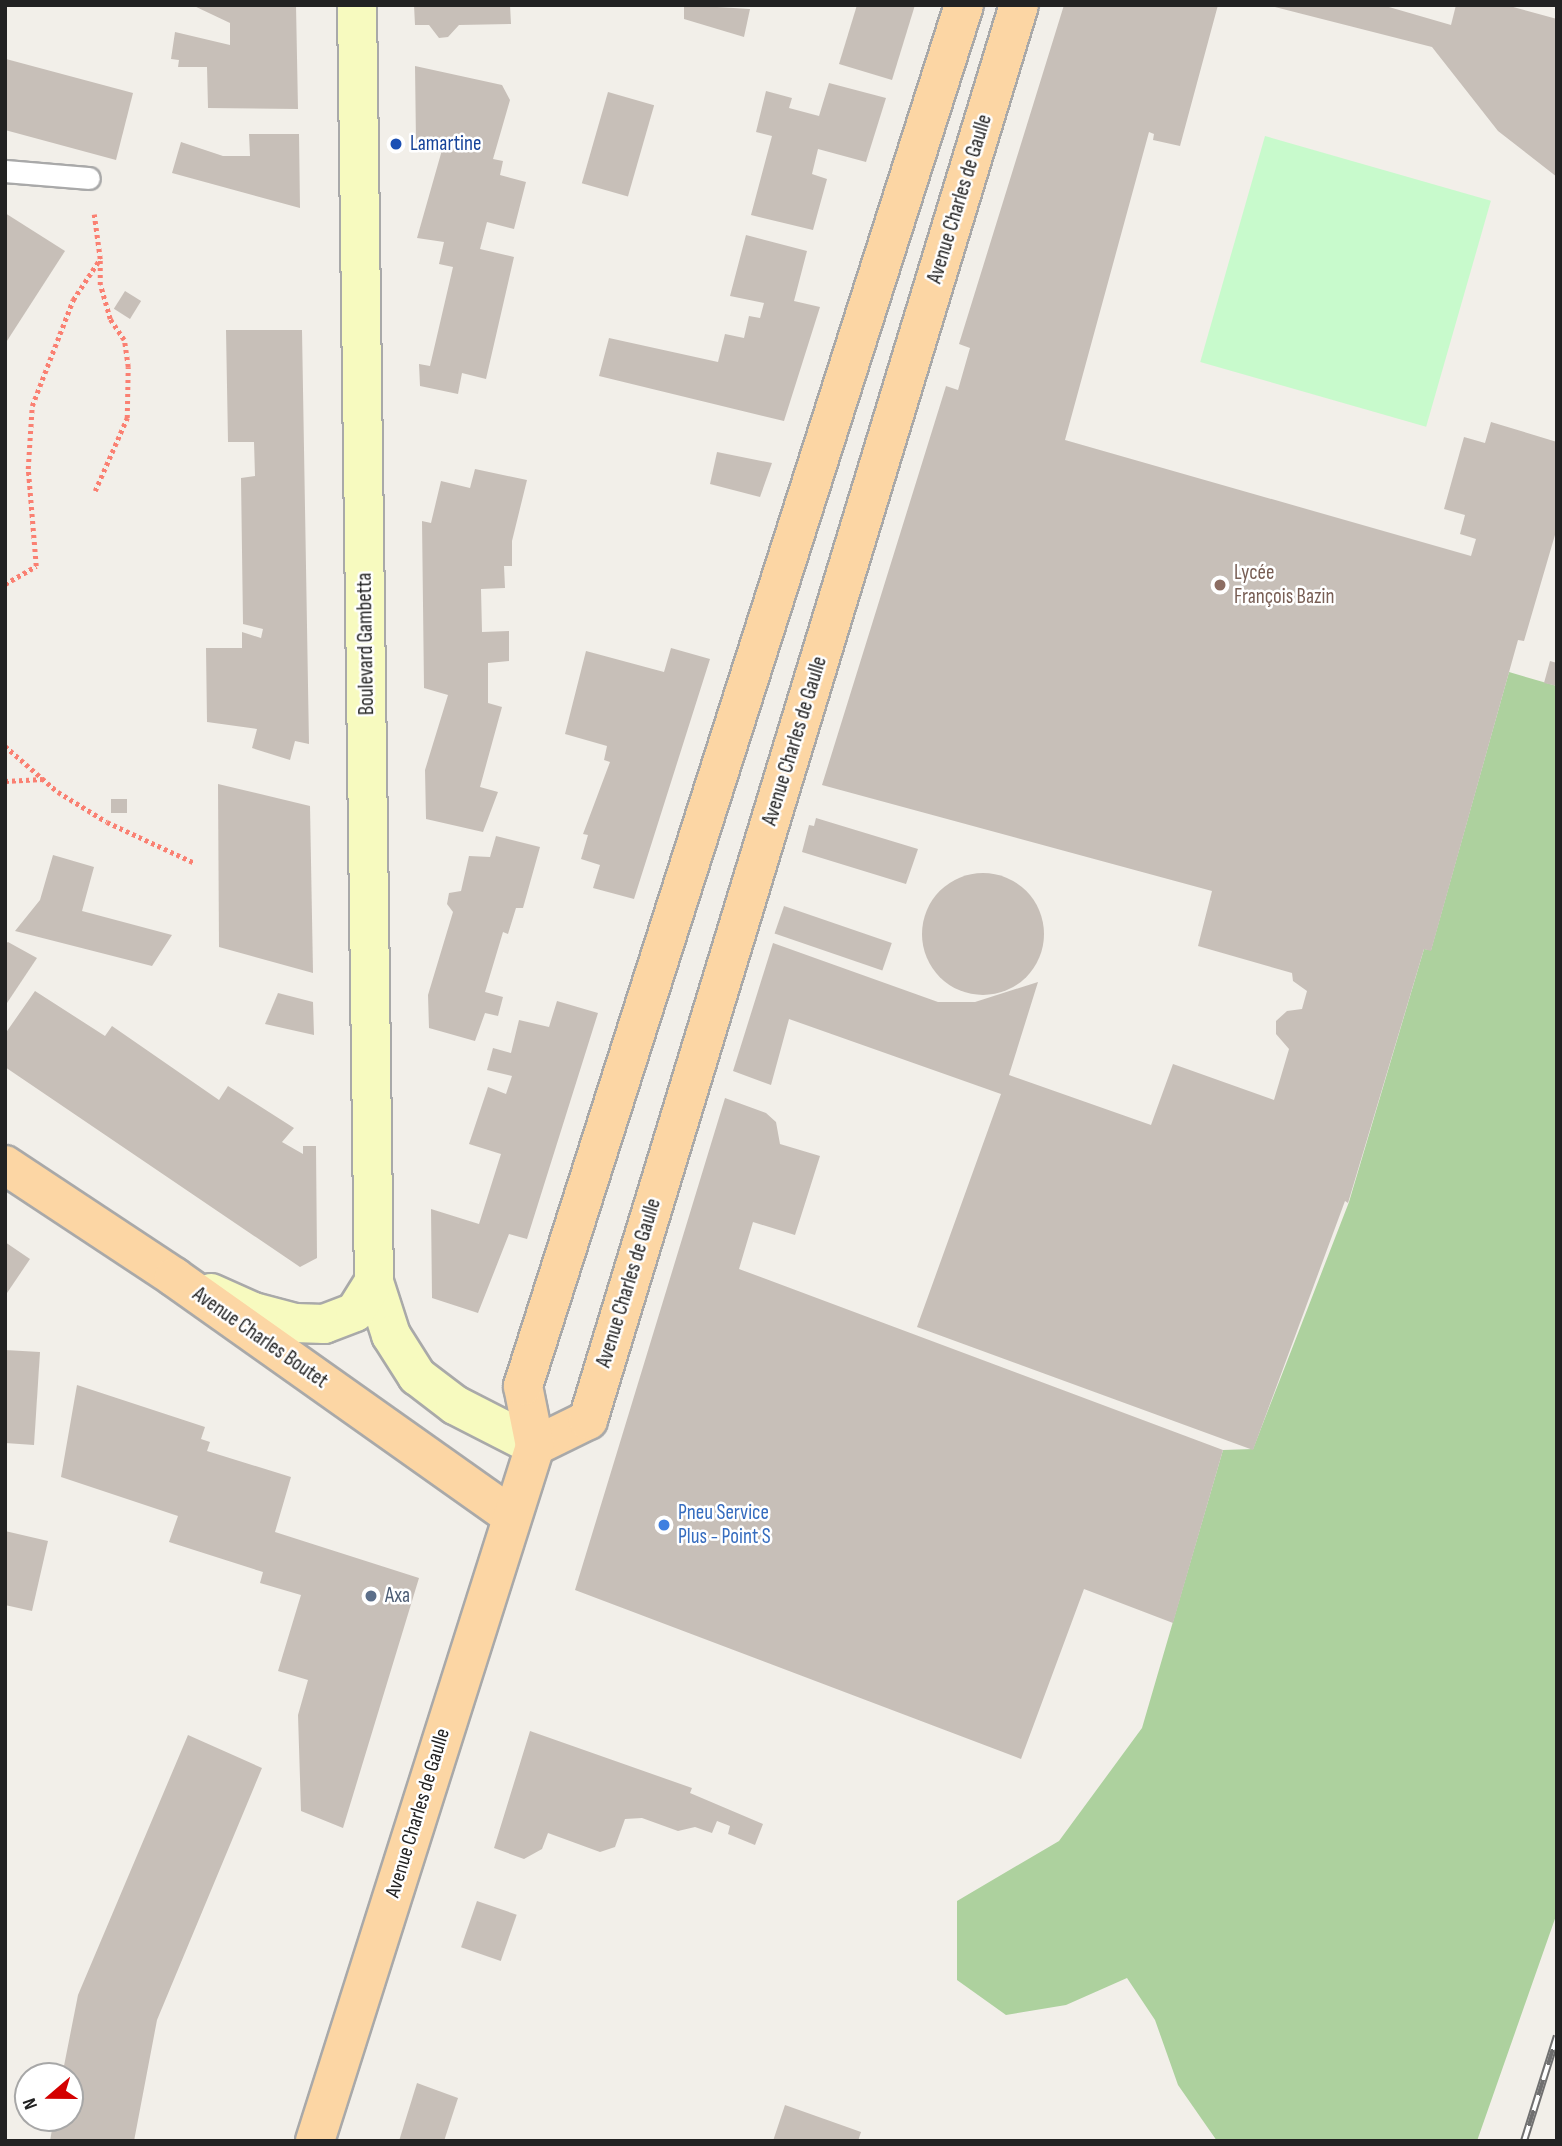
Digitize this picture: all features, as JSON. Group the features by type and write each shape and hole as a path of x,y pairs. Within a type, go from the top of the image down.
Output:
{"main road":[{"path":"535,1446 523,1387 709,813 964,5"},
{"name":"Avenue Charles de Gaulle","path":"315,2141 535,1446 589,1420 1019,5"},
{"path":"709,813 767,831"},
{"name":"Avenue Charles Boutet","path":"5,1165 174,1277 511,1516"}],"street":[{"name":"Boulevard Gambetta","path":"357,5 374,1282 391,1335 417,1376 455,1405 535,1446"},
{"path":"174,1277 253,1312 295,1323 324,1324 355,1312 374,1282"}],"lane":[{"path":"5,171 89,178"}],"path":[{"path":"89,178 100,259 100,285 110,319 124,340 128,380 127,418 95,491"},
{"path":"5,584 36,566 28,469 32,406 73,300 100,259"},
{"path":"5,746 44,779 107,822 195,863"},
{"path":"5,781 44,779"}],"green space":[{"path":"1265,136 1491,201 1426,427 1200,362"},
{"path":"1509,672 1557,686 1557,1913 1477,2141 1217,2141 1178,2085 1155,2020 1127,1978 1066,2005 1006,2015 957,1980 957,1901 1059,1841 1142,1728 1223,1450 1253,1449 1349,1202 1424,949 1431,950"}],"building":[{"path":"192,5 296,5 298,109 208,108 207,67 178,67 179,60 171,59 175,32 230,45 230,23"},
{"path":"414,5 510,5 511,24 459,25 448,37 439,38 429,25 415,25"},
{"path":"684,5 750,9 744,37 684,19"},
{"path":"857,5 915,5 892,80 839,64"},
{"path":"1064,5 1218,5 1180,146 1153,140 1154,134 1149,132 1065,440 1471,556 1476,539 1460,534 1465,515 1444,509 1464,437 1485,443 1491,422 1557,442 1557,528 1524,641 1518,640 1431,951 1424,949 1348,1203 1345,1201 1253,1450 917,1327 1001,1094 789,1019 771,1085 733,1071 773,943 938,1002 975,1002 1038,982 1009,1075 1151,1125 1173,1064 1274,1100 1289,1049 1276,1034 1276,1021 1287,1011 1302,1009 1307,991 1293,981 1292,973 1198,946 1212,891 822,785 946,386 958,390 970,348 959,344"},
{"path":"1267,5 1382,5 1451,25 1456,5 1506,5 1557,19 1557,177 1498,131 1432,47"},
{"path":"6,59 133,93 116,160 5,130"},
{"path":"415,66 502,85 510,100 493,159 503,161 500,175 526,182 514,229 487,222 480,249 514,257 486,379 462,373 458,394 420,386 419,364 430,366 453,267 439,264 444,242 417,238 442,150 416,143"},
{"path":"829,83 886,98 866,162 818,149 812,174 827,179 813,230 751,215 772,136 756,132 766,91 792,98 789,108 819,116"},
{"path":"608,92 654,105 628,197 582,183"},
{"path":"249,134 299,134 300,208 172,173 181,142 223,156 250,156"},
{"path":"5,213 65,251 5,344"},
{"path":"746,235 807,251 794,301 820,307 784,421 599,376 609,338 718,362 725,334 744,338 749,316 760,318 764,303 730,296"},
{"path":"125,291 141,301 130,319 114,309"},
{"path":"226,330 302,330 309,744 295,741 290,760 252,748 257,729 207,722 206,648 242,648 242,632 261,638 263,629 243,624 241,478 255,476 254,442 228,442"},
{"path":"717,452 772,463 760,497 710,484"},
{"path":"475,469 527,480 512,541 512,566 504,566 505,588 481,589 482,632 509,631 509,661 488,663 488,703 502,707 480,787 498,792 483,832 426,819 425,770 448,695 424,688 422,521 431,523 441,481 470,488"},
{"path":"671,648 710,659 634,899 593,888 600,865 581,859 588,835 583,834 610,762 604,760 607,746 565,734 586,651 664,672"},
{"path":"1550,661 1557,663 1557,686 1544,683"},
{"path":"218,784 310,806 313,973 219,947"},
{"path":"111,799 127,799 127,813 111,813"},
{"path":"816,818 918,849 906,884 802,852 809,825 814,826"},
{"path":"496,836 540,847 523,908 516,908 508,934 503,932 485,992 503,997 498,1016 485,1013 475,1041 429,1028 428,995 453,912 447,904 449,893 461,891 469,856 490,857"},
{"path":"53,855 94,867 82,911 172,935 152,966 15,931 40,900"},
{"path":"983,873 1006,877 1026,891 1040,911 1044,934 1040,957 1026,977 1006,991 983,995 960,991 940,977 926,957 922,934 926,911 940,891 960,877"},
{"path":"784,906 892,943 882,971 775,933"},
{"path":"8,942 37,958 5,1006 5,944"},
{"path":"35,991 105,1036 112,1026 219,1100 228,1086 294,1128 282,1142 303,1154 303,1146 316,1146 317,1258 300,1267 5,1067 5,1034"},
{"path":"278,993 313,1002 314,1035 265,1024"},
{"path":"557,1001 598,1013 527,1239 509,1234 478,1313 432,1298 431,1209 479,1224 501,1154 469,1144 488,1087 506,1094 512,1076 487,1070 493,1048 511,1053 519,1020 549,1027"},
{"path":"725,1098 766,1113 776,1122 780,1144 820,1156 795,1235 753,1222 739,1269 1223,1450 1173,1623 1084,1589 1021,1759 575,1590"},
{"path":"5,1242 30,1259 5,1296"},
{"path":"5,1350 40,1352 34,1445 5,1443"},
{"path":"77,1385 205,1427 201,1439 210,1442 207,1451 291,1477 275,1532 419,1578 343,1828 301,1811 298,1715 308,1680 278,1671 301,1595 260,1583 263,1572 169,1542 178,1516 61,1477"},
{"path":"5,1531 48,1541 32,1611 5,1605"},
{"path":"530,1731 692,1788 690,1793 763,1824 755,1845 728,1834 730,1826 717,1821 712,1833 695,1827 678,1831 642,1818 625,1819 615,1847 600,1852 548,1833 542,1849 524,1859 494,1848"},
{"path":"188,1735 262,1768 157,2020 134,2141 50,2141 52,2132 84,2132 84,2062 65,2062 78,1995"},
{"path":"477,1901 517,1915 501,1961 461,1947"},
{"path":"417,2083 458,2098 444,2141 399,2141"},
{"path":"785,2105 861,2132 858,2141 773,2141"}],"railway":[{"path":"1524,2141 1557,2036"}],"place":[{"name":"Lamartine","path":"396,144"},
{"name":"Lycée François Bazin","path":"1220,585"},
{"name":"Pneu Service Plus - Point S","path":"664,1525"},
{"name":"Axa","path":"371,1596"}]}
